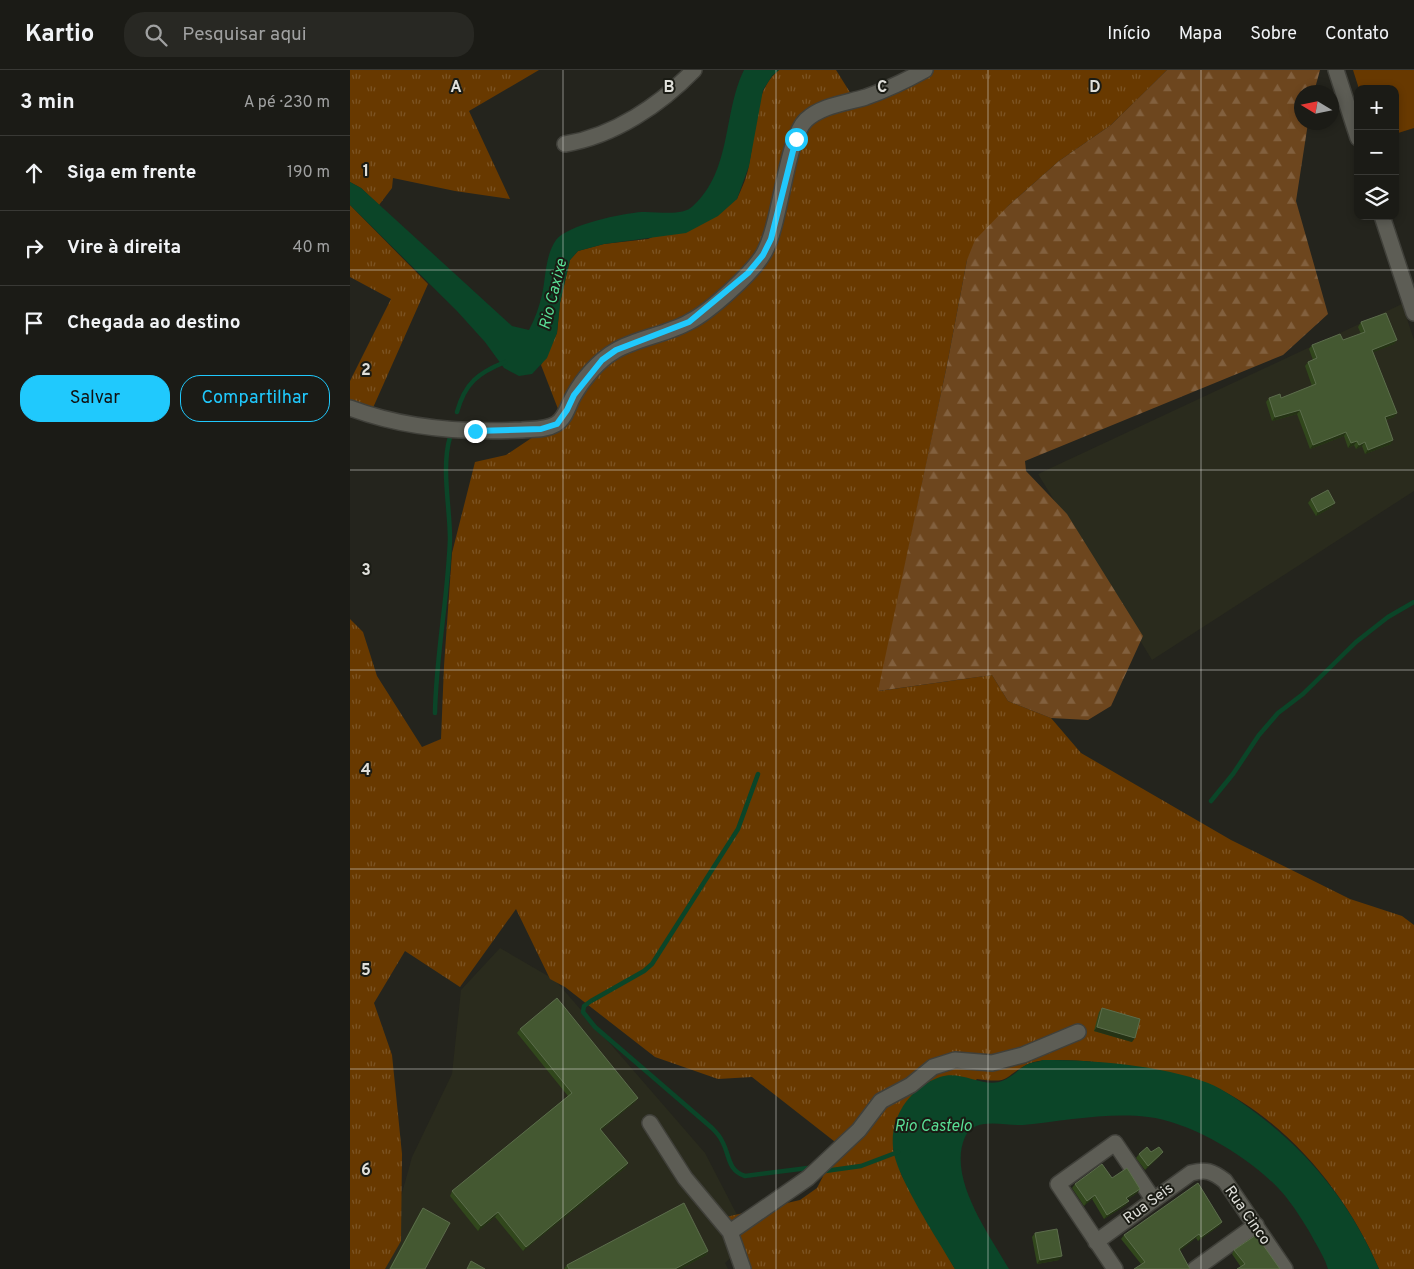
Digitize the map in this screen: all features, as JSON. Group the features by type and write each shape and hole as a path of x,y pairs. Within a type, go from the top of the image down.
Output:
{"street":[{"path":"565,144 611,130 627,121 678,86 694,70"},
{"path":"350,408 370,416 401,422 475,431 541,429 557,424 579,388 602,360 616,350 689,322 714,304 763,255 771,239 796,139 807,119 830,108 866,97 925,70"},
{"path":"1336,70 1355,130"},
{"path":"1383,220 1414,313"},
{"path":"730,1232 808,1178 859,1130 880,1101 911,1085 933,1067 955,1060 992,1063 1023,1055 1078,1032"},
{"path":"650,1123 684,1178 730,1232 743,1269"},
{"path":"1115,1269 1058,1184 1115,1143 1153,1199"},
{"name":"Rua Seis","path":"1096,1242 1190,1173 1204,1170"},
{"name":"Rua Cinco","path":"1204,1170 1213,1172 1225,1181 1285,1269"},
{"path":"1195,1269 1256,1225"}],"shaded area":[{"path":"1402,304 1414,340 1414,491 1152,660 1038,474"},
{"path":"500,948 555,980 705,1153 750,1240 725,1263 728,1269 378,1269 388,1244 412,1157 452,1074 461,990"}],"green space":[{"path":"350,70 539,70 469,111 510,199 455,191 393,178 392,188 379,205 361,188 350,182"},
{"path":"779,70 836,70 856,102 932,70 1167,70 1111,125 1059,161 1008,206 967,260 879,691 992,675 1008,701 1051,718 1081,753 1231,840 1350,899 1402,916 1414,925 1414,1269 1379,1269 1366,1241 1350,1214 1312,1162 1265,1118 1239,1100 1207,1083 1198,1081 1105,1063 1054,1060 1032,1062 1002,1080 977,1079 893,1149 902,1176 955,1269 747,1269 726,1217 800,1200 817,1188 839,1145 752,1077 718,1079 655,1057 565,987 550,979 516,909 460,987 405,951 374,1003 392,1055 402,1154 401,1241 385,1269 350,1269 350,619 363,632 377,676 422,747 441,739 452,553 475,462 506,455 533,437 565,427 541,365 557,333 560,303 570,260 578,251 604,244 648,239 737,199 748,169 759,102 770,79"},
{"path":"1167,70 1320,70 1316,85 1294,85 1294,130 1307,130 1296,201 1328,314 1283,355 1025,461 1026,471 1067,514 1143,636 1111,706 1088,720 1051,718 1008,701 992,675 878,691 947,365 967,260 975,240 1008,206 1059,161 1111,125"},
{"path":"1353,70 1414,70 1414,128 1399,133 1399,85 1358,85"},
{"path":"350,205 428,284 372,410 350,403 350,381 391,299 350,277"}],"water":[{"name":"Rio Caxixe","path":"744,70 779,70 772,76 763,90 749,166 737,199 718,216 686,233 604,244 578,251 570,260 560,303 557,333 547,358 532,374 519,376 504,368 485,342 457,311 350,205 350,182 361,188 512,326 529,330 541,299 546,267 552,246 562,235 571,229 583,225 622,215 642,212 669,213 682,211 693,206 706,192 721,159 737,86"},
{"name":"Rio Castelo","path":"1043,1060 1084,1061 1148,1068 1208,1083 1227,1093 1276,1129 1312,1164 1343,1203 1379,1269 1328,1269 1309,1231 1286,1197 1259,1170 1223,1146 1204,1135 1166,1120 1148,1117 1117,1116 1023,1125 983,1124 970,1130 965,1137 961,1153 961,1170 966,1188 982,1223 1009,1269 955,1269 901,1174 893,1147 895,1124 899,1114 904,1104 912,1095 920,1088 940,1077 955,1075 984,1082 999,1082 1007,1079 1028,1064"}],"building":[{"path":"1386,313 1397,340 1372,350 1397,413 1385,417 1393,440 1368,450 1365,442 1359,445 1357,441 1351,443 1346,432 1313,445 1300,410 1275,417 1269,398 1280,394 1281,398 1316,384 1308,362 1317,358 1312,345 1340,334 1343,340 1365,332 1361,322"},
{"path":"1328,490 1335,503 1318,512 1311,499"},
{"path":"557,998 638,1098 600,1129 628,1163 526,1247 498,1212 481,1226 452,1191 572,1093 520,1029"},
{"path":"1102,1008 1140,1019 1135,1038 1097,1027"},
{"path":"1147,1147 1151,1152 1159,1147 1163,1152 1148,1166 1139,1154"},
{"path":"1102,1164 1112,1178 1127,1168 1140,1189 1126,1198 1129,1201 1107,1215 1095,1195 1087,1201 1075,1184"},
{"path":"1198,1183 1222,1222 1201,1237 1199,1234 1179,1249 1190,1269 1134,1269 1145,1262 1124,1235"},
{"path":"684,1203 708,1251 675,1269 569,1269 567,1265"},
{"path":"423,1208 450,1223 425,1269 390,1269"},
{"path":"1057,1229 1062,1256 1040,1260 1035,1233"},
{"path":"1256,1235 1280,1269 1237,1269 1245,1264 1234,1250"},
{"path":"471,1261 485,1269 467,1269"}],"waterway":[{"path":"457,412 464,394 474,380 487,370 505,362"},
{"path":"435,713 437,670 449,561 450,527 446,462 450,437"},
{"path":"1211,801 1233,774 1259,735 1278,713 1303,694 1356,642 1388,617 1414,602"},
{"path":"758,774 738,829 652,964 644,971 591,1001 584,1006 583,1012 595,1027 715,1131 725,1146 732,1166 739,1173 745,1176 808,1168"},
{"path":"825,1171 861,1166 898,1152"}],"route":[{"path":"475,431 499,432 541,429 557,424 567,410 574,395 602,360 616,350 689,322 714,304 748,273 763,255 771,239 796,139"}]}
